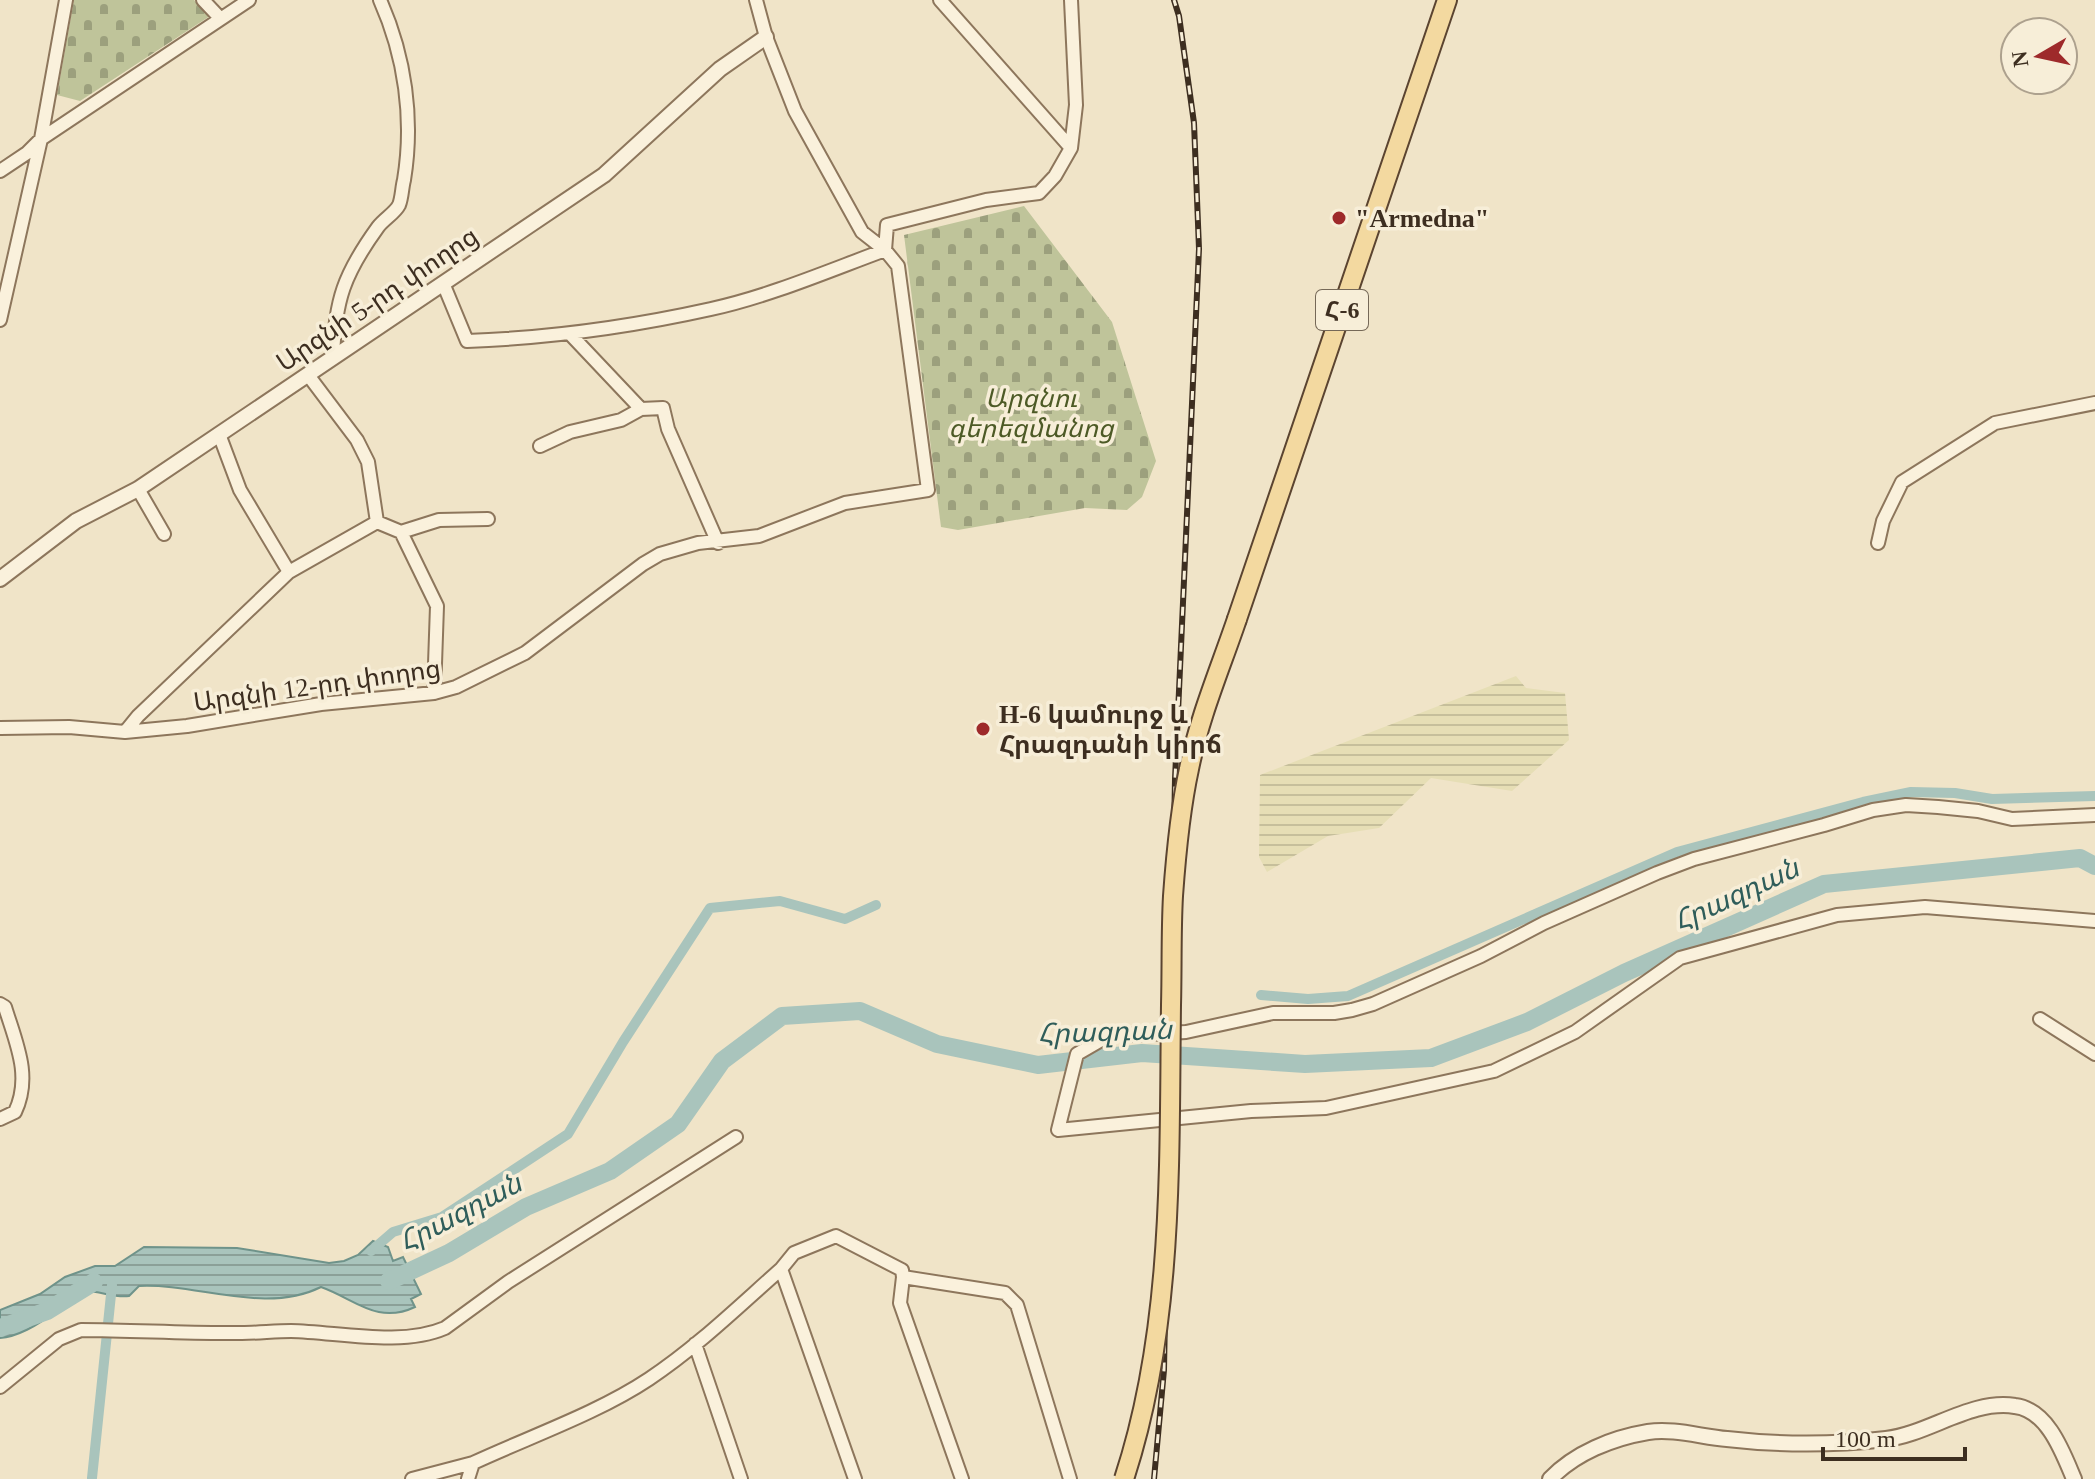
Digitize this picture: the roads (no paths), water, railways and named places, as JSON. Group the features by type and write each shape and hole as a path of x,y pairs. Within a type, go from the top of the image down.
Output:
{"main road":[{"name":"Հ-6","path":"1124,1479 1149,1383 1161,1301 1166,1235 1173,896 1189,770 1198,733 1447,0"}],"street":[{"path":"0,320 41,139 66,0"},
{"path":"203,0 220,18"},
{"path":"0,171 27,153 41,139 249,0"},
{"path":"333,357 334,317 344,282 380,224 399,205 407,162 406,86 393,30 380,0"},
{"path":"756,0 766,37 795,111 862,232 885,250"},
{"path":"940,0 1071,148"},
{"path":"885,250 887,225 986,200 1039,193 1055,176 1071,148 1076,105 1071,0"},
{"name":"Արզնի 5-րդ փողոց","path":"0,579 76,521 138,489 604,175 720,69 766,37"},
{"path":"443,283 467,341 571,335 713,309 885,250"},
{"name":"Արզնի 12-րդ փողոց","path":"0,728 69,727 125,732 187,726 321,704 434,693 456,687 525,653 660,554 698,543 759,536 845,503 928,490 898,266 885,250"},
{"path":"571,335 641,409"},
{"path":"308,375 357,440 368,462 377,522"},
{"path":"1878,543 1883,521 1902,482 1995,423 2095,403"},
{"path":"540,446 570,432 621,420 641,409 663,408 668,429 718,543"},
{"path":"219,434 240,490 289,572"},
{"path":"138,489 164,534"},
{"path":"377,522 401,532 439,520 488,519"},
{"path":"125,732 289,572 377,522"},
{"path":"401,532 437,606 434,693"},
{"path":"2095,815 2012,819 1978,811 1906,805 1873,810 1694,859 1657,873 1373,1004 1334,1013 1273,1013 1186,1032 1132,1035 1115,1032 1077,1054 1058,1130 1251,1111 1326,1108 1494,1071 1575,1032 1680,958 1837,915 1925,907 2095,921"},
{"path":"0,1004 5,1007 24,1068 23,1097 15,1112 0,1119"},
{"path":"2040,1019 2095,1054"},
{"path":"0,1387 59,1339 81,1330 290,1331 386,1336 424,1336 433,1333 736,1137"},
{"path":"412,1479 473,1463 579,1416 648,1380 695,1344 781,1269 794,1253 836,1236 902,1270 900,1303 962,1479"},
{"path":"781,1269 855,1479"},
{"path":"903,1277 1005,1293 1017,1305 1070,1479"},
{"path":"695,1344 736,1477"},
{"path":"1550,1479 1562,1467 1587,1452 1614,1440 1651,1431 1728,1440 1797,1443 1889,1439 1983,1409 2017,1406 2030,1410 2040,1419 2060,1446 2074,1479"},
{"path":"468,1479 473,1463"}],"water":[{"path":"373,1241 388,1247 393,1261 403,1257 421,1294 411,1299 415,1307 401,1312 378,1312 321,1287 299,1295 254,1298 139,1286 129,1296 76,1292 66,1297 51,1314 34,1326 0,1338 0,1310 40,1294 65,1277 95,1266 115,1266 144,1247 237,1248 329,1263 358,1255"}],"waterway":[{"path":"1261,995 1308,999 1348,996 1677,852 1863,802 1911,792 1955,793 1992,799 2095,796"},
{"name":"Հրազդան","path":"389,1281 449,1253 526,1207 610,1171 678,1124 722,1061 782,1016 860,1011 937,1044 1038,1065 1142,1053 1305,1064 1431,1058 1527,1022 1624,973 1824,884 2080,858 2095,866"},
{"path":"371,1251 393,1232 442,1217 568,1134 710,908 780,901 845,919 876,905"},
{"name":"Հրազդան","path":"0,1328 47,1311 94,1282"},
{"path":"92,1478 112,1285"}],"railway":[{"path":"1154,1479 1164,1370 1175,779 1199,249 1194,123 1174,0"}],"place":[{"name":"\"Armedna\"","path":"1339,218"},
{"name":"H-6 կամուրջ և Հրազդանի կիրճ","path":"983,729"}],"park label":[{"name":"Արզնու գերեզմանոց","path":"1031,413"}]}
